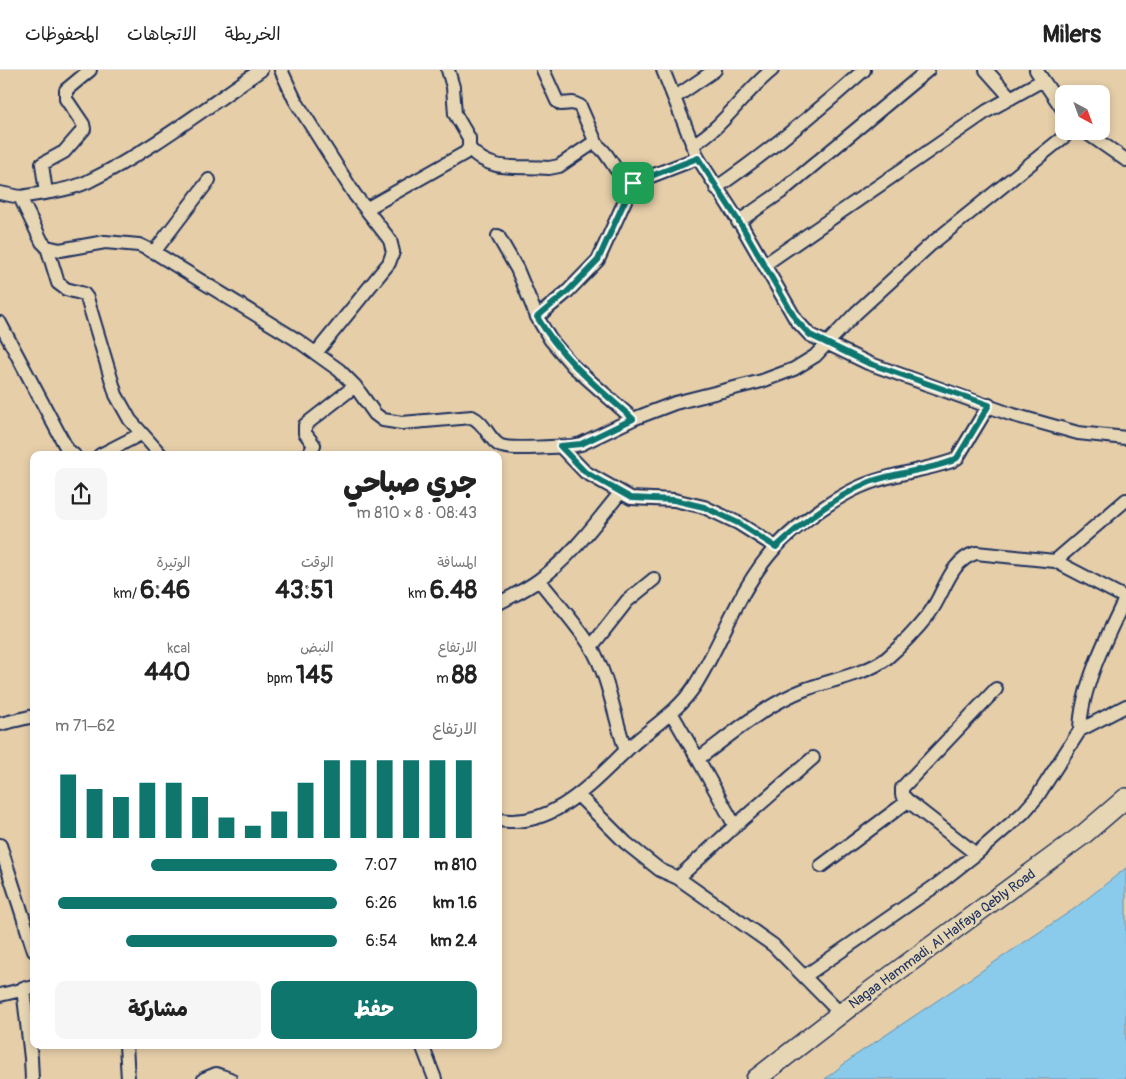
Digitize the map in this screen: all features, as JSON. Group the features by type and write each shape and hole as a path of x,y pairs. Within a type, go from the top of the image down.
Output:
{"main road":[{"name":"Nagaa Hammadi, Al Halfaya Qebly Road","path":"756,1079 1055,856 1126,798"}],"street":[{"path":"46,193 42,164 64,152 84,128 66,99 66,90 90,70"},
{"path":"0,193 20,198 86,182 165,136 261,70"},
{"path":"281,70 295,100 354,195 390,240 393,252 389,263 316,354"},
{"path":"366,208 465,153 469,148 469,138 453,108 453,88 448,70"},
{"path":"543,70 557,101 561,104 573,103 580,106 597,145 621,177 633,183"},
{"path":"663,70 698,158 796,320 810,335 868,363 1050,427 1078,433 1126,438"},
{"path":"674,98 715,70"},
{"path":"692,145 715,130 756,83 772,70"},
{"path":"716,188 745,168 815,113 864,70"},
{"path":"738,222 781,192 928,70"},
{"path":"986,70 1011,98"},
{"path":"764,265 986,111 1011,98 1040,75 1055,98"},
{"path":"47,247 60,250 105,242 140,245 154,252 339,370 355,386 376,414 384,420 402,423 472,417 482,424 501,447 509,449 581,444 633,419 675,403 737,388 786,372 815,356 828,345 856,313 930,246 1060,140"},
{"path":"1097,140 1126,160"},
{"path":"469,148 480,160 489,165 550,168 559,166 591,143 597,145"},
{"path":"537,317 567,292 598,260 633,183 698,158"},
{"path":"154,252 209,180"},
{"path":"20,198 42,242 47,247 58,283 66,289 84,294 87,298 116,395 130,420 157,451"},
{"path":"498,236 517,269 537,317 550,339 568,361 633,419"},
{"path":"0,323 69,451"},
{"path":"311,451 314,445 304,433 305,425 355,386"},
{"path":"502,820 529,821 579,796 626,751 672,714 693,688 721,640 730,615 776,547 805,522 840,498 871,482 952,461 957,458 989,405"},
{"path":"108,451 141,434"},
{"path":"560,446 585,472 620,493 631,498 674,500 704,507 738,523 776,547"},
{"path":"502,601 539,580 572,551 620,493"},
{"path":"1055,561 1126,500"},
{"path":"698,759 768,708 806,689 838,680 886,659 930,613 955,567 969,555 976,552 1055,561 1126,597 1099,656 1080,718 1080,730"},
{"path":"591,647 627,601 654,579"},
{"path":"539,580 591,647 602,670 616,724 626,751"},
{"path":"976,854 902,795 902,788 996,689"},
{"path":"805,976 938,884 976,854 1023,813 1037,797 1080,730 1126,706"},
{"path":"672,714 735,826"},
{"path":"0,724 30,717"},
{"path":"678,878 813,758"},
{"path":"579,796 626,843 660,870 678,878 773,944 841,1014"},
{"path":"821,866 908,800"},
{"path":"0,845 30,939"},
{"path":"0,995 28,988 30,1035"},
{"path":"31,1049 32,1079"},
{"path":"126,1049 128,1079"},
{"path":"424,1049 435,1079"},
{"path":"204,1079 216,1074 230,1079"}],"water":[{"path":"1126,868 1126,1079 825,1079 853,1057 1074,909"}],"route":[{"path":"698,158 729,209 743,228 796,320 810,335 868,363 989,405 957,458 945,464 929,466 871,482 840,498 805,522 776,547 738,523 704,507 674,500 631,498 585,472 560,446 581,444 633,419 573,366 550,339 537,317 567,292 598,260 633,183 640,182 698,158"}]}
